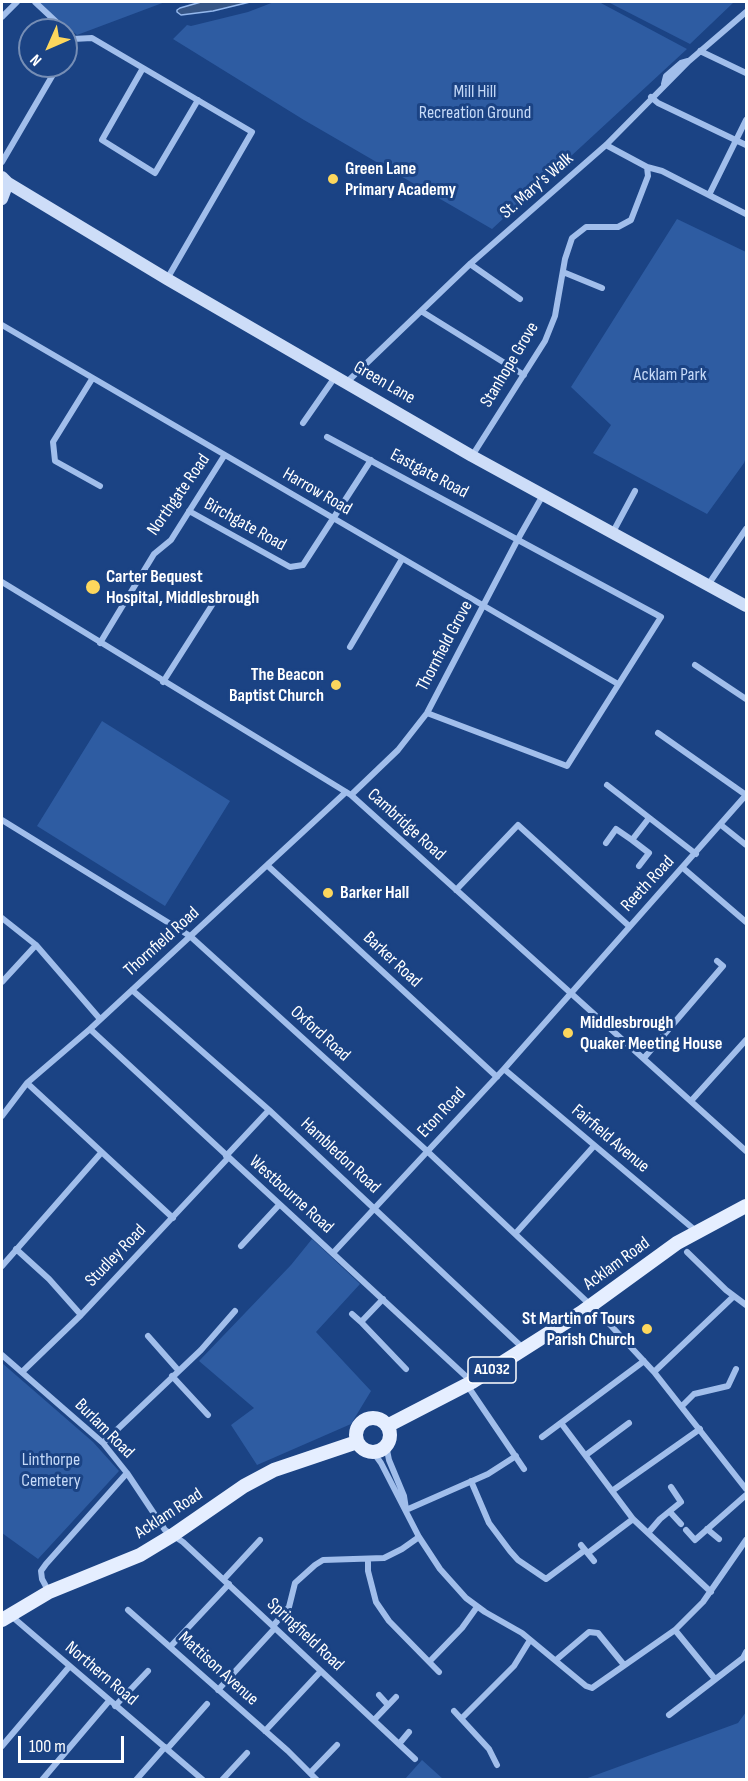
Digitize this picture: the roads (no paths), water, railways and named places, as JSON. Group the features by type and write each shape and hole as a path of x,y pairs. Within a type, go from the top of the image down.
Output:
{"main road":[{"name":"Acklam Road","path":"387,1426 469,1384 591,1305 646,1264 697,1232 747,1206"},
{"path":"368,1419 378,1419 387,1426 389,1436 383,1449 373,1452 364,1449 357,1442 356,1431 368,1419"},
{"name":"Acklam Road","path":"5,1617 49,1592 129,1560 173,1535 248,1483 274,1470 357,1442"}],"street":[{"path":"2,17 17,2"},
{"path":"35,2 53,18"},
{"name":"St. Mary's Walk","path":"347,382 470,264 606,145 689,61 747,12"},
{"path":"78,39 92,38 252,132 167,279"},
{"path":"700,51 747,72"},
{"path":"143,68 102,140 155,173 198,100"},
{"path":"2,162 51,78"},
{"path":"651,97 658,103 747,145"},
{"path":"709,195 747,120"},
{"path":"606,145 747,214"},
{"name":"Stanhope Grove","path":"472,456 545,341 555,316 562,272 572,238 586,226 618,227 631,220 648,176 647,167"},
{"path":"2,199 5,180"},
{"name":"Green Lane","path":"5,180 167,279 472,456 747,606"},
{"path":"470,264 520,299"},
{"path":"562,272 602,288"},
{"path":"421,311 524,375"},
{"name":"Harrow Road","path":"2,326 618,684"},
{"path":"303,423 336,376"},
{"path":"92,379 53,442 55,461 100,486"},
{"name":"Eastgate Road","path":"327,437 661,617 618,684"},
{"name":"Northgate Road","path":"100,643 154,554 171,540 224,456"},
{"name":"Birchgate Road","path":"189,511 290,567 303,565 371,460"},
{"path":"613,532 635,491"},
{"name":"Thornfield Grove","path":"348,794 398,750 427,713 543,495"},
{"path":"708,585 747,529"},
{"path":"350,647 402,559"},
{"name":"Cambridge Road","path":"2,582 348,794 747,1151"},
{"path":"163,682 214,602 217,592"},
{"path":"695,665 747,699"},
{"path":"427,713 567,766 618,684"},
{"path":"658,733 747,795"},
{"path":"607,785 696,854"},
{"name":"Thornfield Road","path":"2,1116 27,1083 90,1029 348,794"},
{"name":"Reeth Road","path":"570,993 747,795"},
{"path":"632,840 649,818"},
{"name":"Oxford Road","path":"2,820 190,936 427,1151 591,1305 654,1372 747,1489"},
{"path":"456,891 518,825 629,926"},
{"path":"721,825 747,845"},
{"path":"606,843 616,829 632,840 649,853 639,866"},
{"name":"Barker Road","path":"268,866 496,1077"},
{"path":"683,868 747,922"},
{"path":"2,918 36,945 100,1019"},
{"path":"2,982 36,945"},
{"path":"644,1058 723,966 717,962"},
{"name":"Hambledon Road","path":"132,990 269,1110 524,1350"},
{"name":"Eton Road","path":"333,1253 504,1069 570,993"},
{"name":"Westbourne Road","path":"90,1029 333,1253 469,1384 524,1469"},
{"path":"691,1101 747,1040"},
{"name":"Fairfield Avenue","path":"504,1069 697,1232"},
{"path":"27,1083 173,1218"},
{"name":"Studley Road","path":"22,1372 81,1315 173,1218 269,1110"},
{"path":"515,1234 594,1146"},
{"path":"2,1266 101,1153"},
{"path":"241,1246 279,1205"},
{"path":"16,1249 50,1279 81,1315"},
{"path":"686,1262 689,1254 747,1305"},
{"path":"654,1372 737,1298 747,1295"},
{"path":"361,1322 382,1299"},
{"path":"103,1443 201,1349 235,1311"},
{"path":"352,1314 406,1368"},
{"path":"148,1336 178,1370"},
{"name":"Burlam Road","path":"2,1355 103,1443 127,1473 165,1530 173,1535"},
{"path":"542,1437 644,1361"},
{"path":"682,1406 694,1394 728,1386 736,1369"},
{"path":"172,1376 208,1415"},
{"path":"561,1423 633,1519 711,1592"},
{"path":"586,1455 629,1423"},
{"path":"612,1491 700,1429"},
{"path":"386,1445 389,1460 404,1496 406,1510"},
{"path":"373,1452 381,1463 419,1537 440,1569 466,1598 477,1607 522,1633 586,1686 592,1688 675,1630 711,1592 747,1540"},
{"path":"406,1510 501,1467 516,1456"},
{"path":"49,1592 42,1579 41,1571 127,1473"},
{"path":"471,1481 489,1523 510,1551 518,1560 546,1579 633,1519"},
{"path":"648,1533 681,1502 671,1487"},
{"path":"686,1530 695,1540 747,1495"},
{"path":"670,1512 681,1524"},
{"path":"707,1529 719,1539"},
{"name":"Springfield Road","path":"173,1535 415,1759"},
{"path":"218,1690 286,1612 295,1583 308,1570 323,1560 384,1558 419,1537"},
{"path":"170,1647 260,1540"},
{"path":"585,1550 594,1561"},
{"path":"368,1559 369,1577 376,1602 389,1621 439,1672"},
{"path":"430,1661 462,1628 477,1607"},
{"name":"Mattison Avenue","path":"128,1610 288,1751 316,1779"},
{"name":"Northern Road","path":"5,1617 69,1667 203,1779"},
{"path":"675,1630 715,1679"},
{"path":"556,1660 589,1632 598,1633 624,1665"},
{"path":"462,1718 514,1666 530,1640"},
{"path":"669,1715 743,1658 747,1652"},
{"path":"2,1746 69,1667"},
{"path":"115,1706 148,1671"},
{"path":"265,1731 321,1671"},
{"path":"379,1695 388,1705"},
{"path":"374,1720 396,1697"},
{"path":"42,1779 109,1701"},
{"path":"136,1779 207,1704"},
{"path":"454,1711 489,1749 497,1765"},
{"path":"399,1744 409,1732"},
{"path":"310,1773 337,1745"},
{"path":"222,1779 247,1753"}],"place":[{"name":"Green Lane Primary Academy","path":"333,179"},
{"name":"Carter Bequest Hospital, Middlesbrough","path":"93,587"},
{"name":"The Beacon Baptist Church","path":"336,685"},
{"name":"Barker Hall","path":"328,893"},
{"name":"Middlesbrough Quaker Meeting House","path":"568,1033"},
{"name":"St Martin of Tours Parish Church","path":"647,1329"}],"park label":[{"name":"Mill Hill Recreation Ground","path":"475,102"},
{"name":"Acklam Park","path":"670,375"},
{"name":"Linthorpe Cemetery","path":"51,1470"}]}
